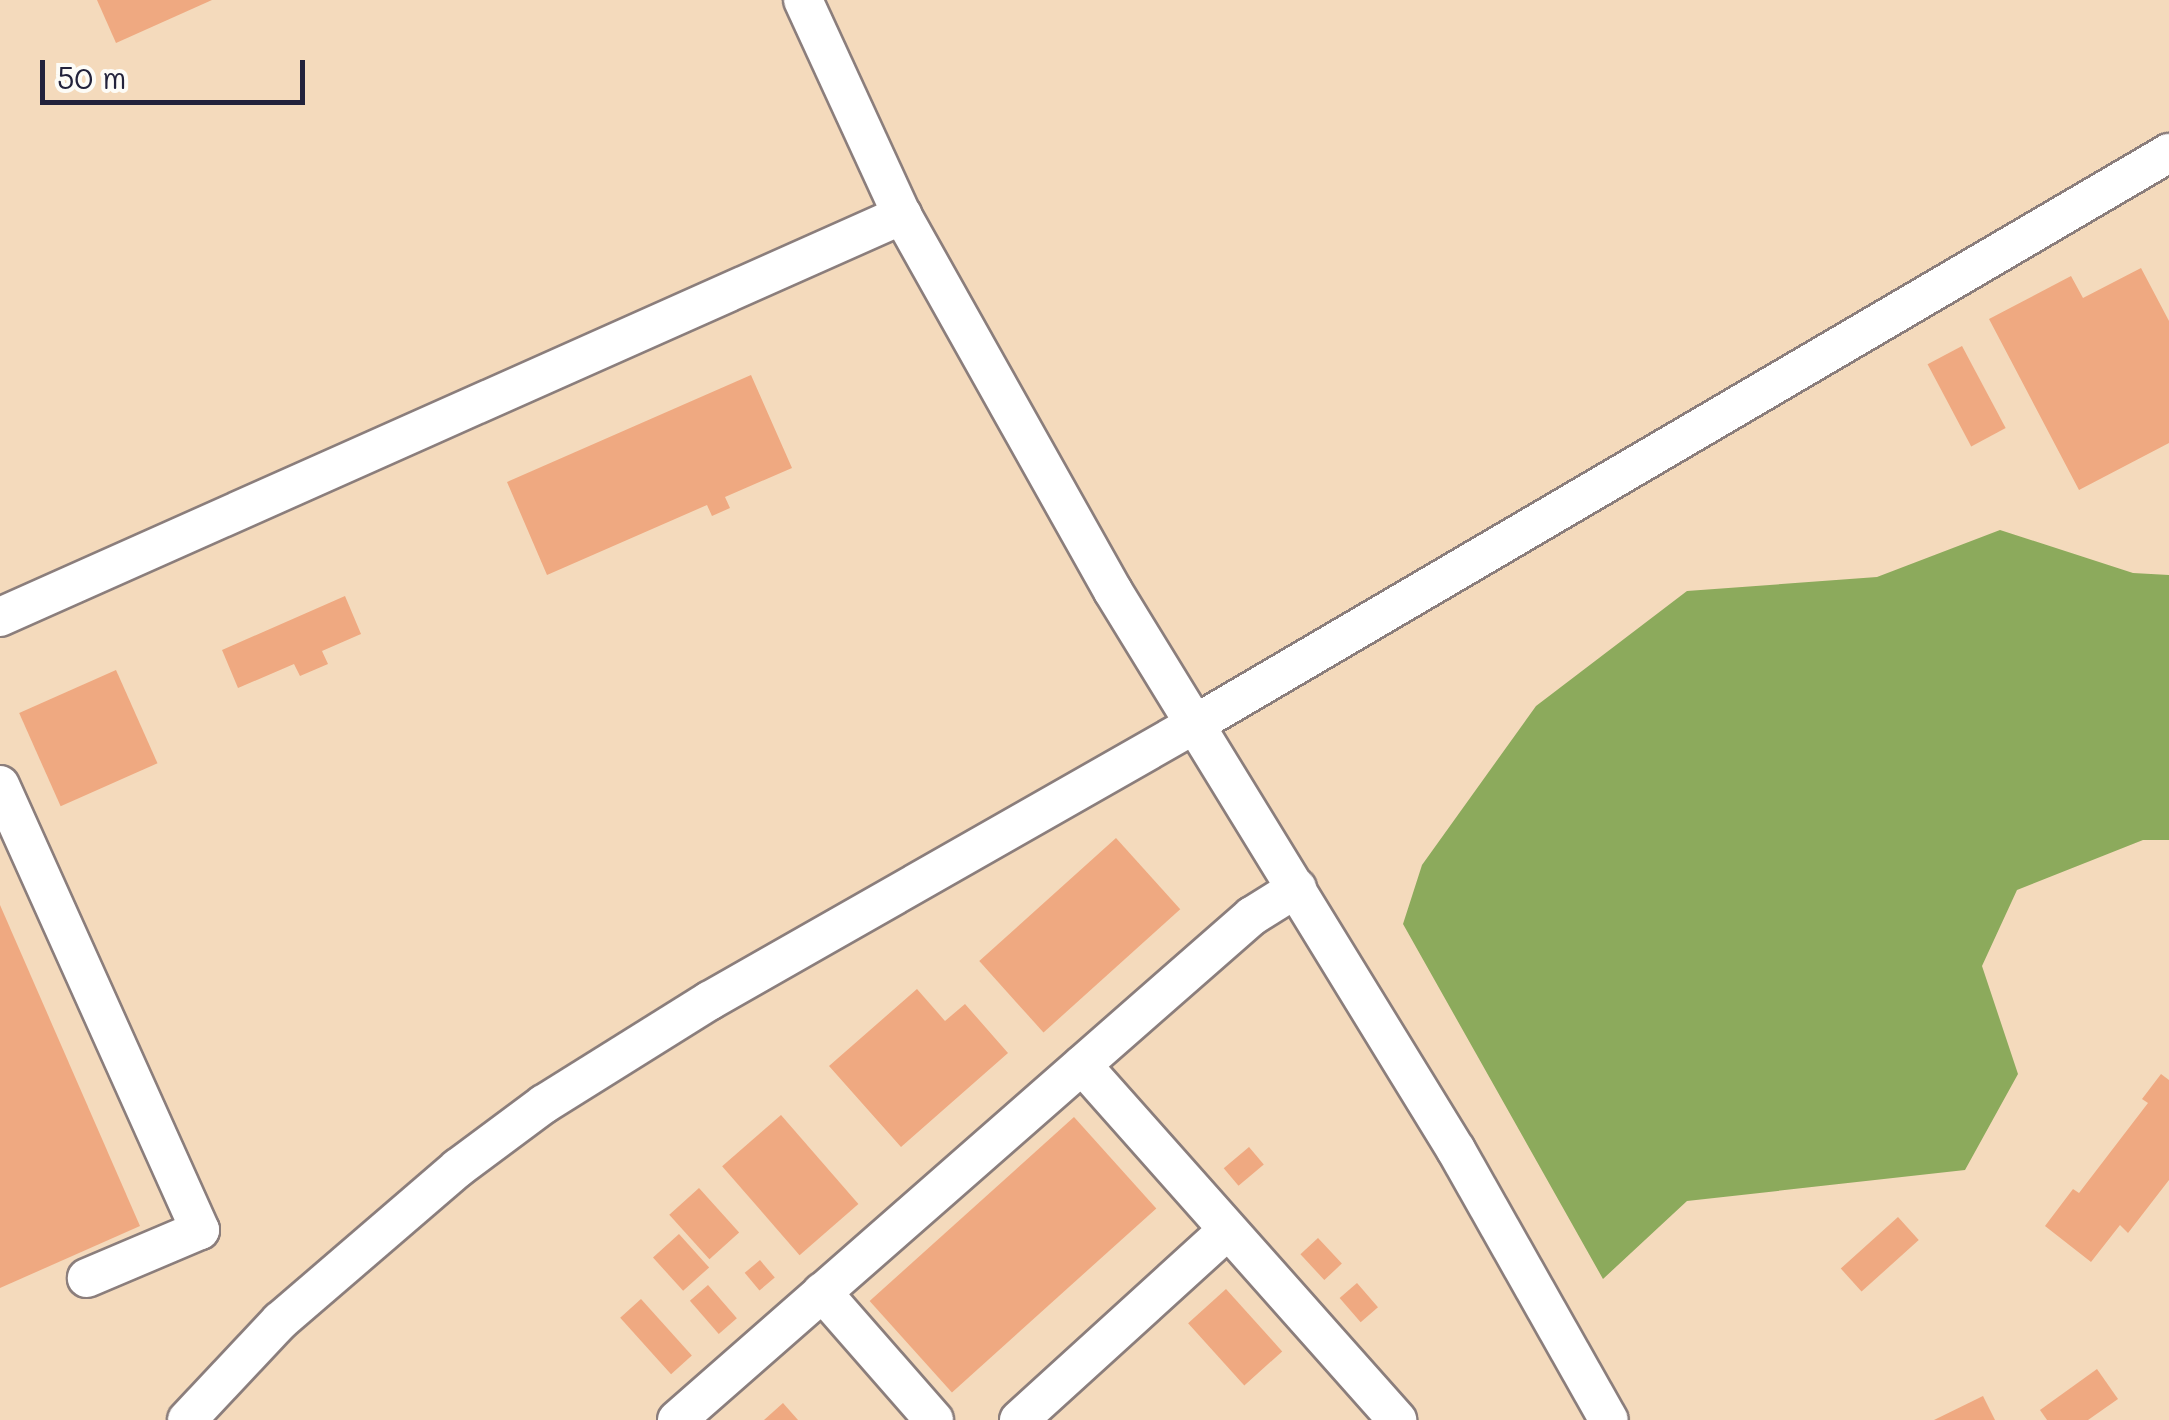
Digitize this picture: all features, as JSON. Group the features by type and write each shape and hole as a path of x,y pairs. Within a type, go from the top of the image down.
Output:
{"street":[{"path":"816,4 902,216 1114,591 1297,888 1610,1420"},
{"path":"186,1420 280,1321 458,1168 544,1104 709,1001 1198,723 2169,152"},
{"path":"0,616 902,216"},
{"path":"0,785 200,1230 87,1278"},
{"path":"677,1420 1252,916 1297,888"},
{"path":"1082,1065 1397,1420"},
{"path":"1020,1420 1227,1231"},
{"path":"822,1292 934,1420"}],"green space":[{"path":"2000,530 2133,573 2169,575 2169,840 2143,840 2017,890 1982,966 2018,1074 1965,1170 1687,1201 1603,1279 1403,924 1422,865 1536,706 1687,591 1877,577"}],"building":[{"path":"97,0 212,0 116,43"},
{"path":"2141,268 2169,321 2169,443 2079,490 1989,319 2071,276 2083,298"},
{"path":"1962,346 2006,428 1971,446 1928,364"},
{"path":"751,375 792,468 725,497 730,508 712,516 707,505 547,575 507,482"},
{"path":"345,596 361,634 322,651 328,664 300,676 294,664 238,688 222,650"},
{"path":"116,670 157,763 61,806 19,713"},
{"path":"1116,838 1180,909 1043,1032 979,961"},
{"path":"0,905 140,1226 0,1288"},
{"path":"917,989 945,1021 965,1004 1008,1053 901,1147 829,1066"},
{"path":"2161,1074 2169,1080 2169,1180 2128,1233 2120,1225 2091,1262 2045,1226 2073,1189 2079,1193 2148,1103 2142,1099"},
{"path":"781,1115 858,1204 800,1255 722,1166"},
{"path":"1074,1117 1156,1208 952,1392 870,1301"},
{"path":"1249,1147 1264,1165 1239,1186 1224,1168"},
{"path":"699,1188 739,1233 709,1259 669,1215"},
{"path":"1898,1217 1919,1240 1862,1292 1841,1269"},
{"path":"679,1234 709,1267 683,1291 653,1257"},
{"path":"1318,1238 1342,1264 1324,1280 1300,1254"},
{"path":"760,1260 775,1278 759,1290 745,1273"},
{"path":"1357,1283 1378,1307 1361,1322 1340,1298"},
{"path":"708,1285 737,1318 719,1334 690,1301"},
{"path":"1226,1289 1282,1351 1244,1386 1188,1323"},
{"path":"641,1299 692,1355 671,1374 620,1318"},
{"path":"2097,1369 2118,1399 2088,1420 2047,1420 2040,1410"},
{"path":"1983,1396 1995,1420 1934,1420"},
{"path":"783,1403 798,1420 764,1420"}]}
